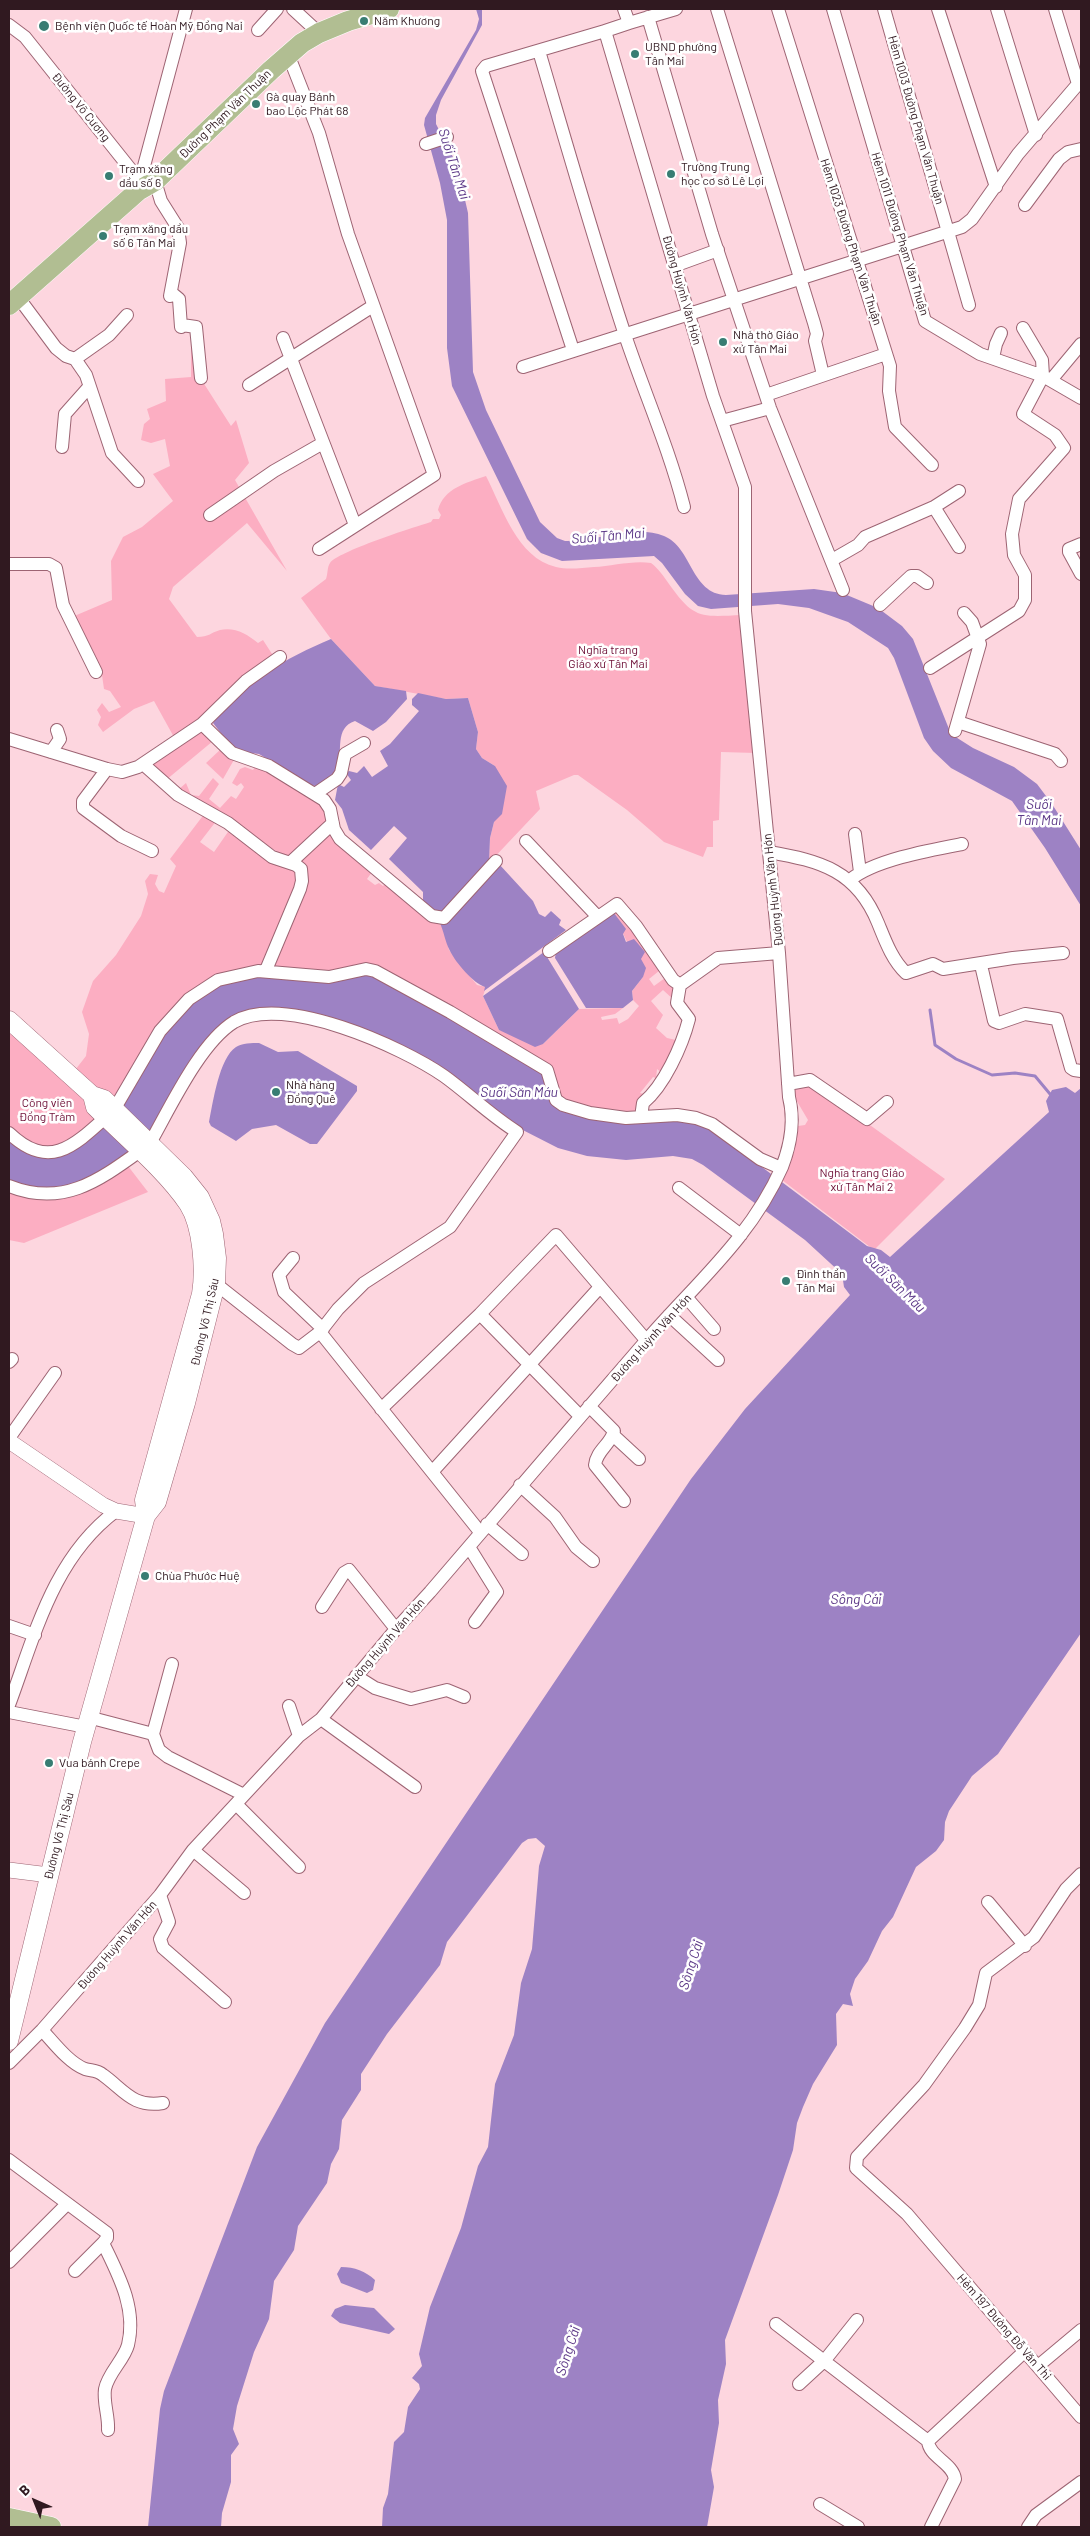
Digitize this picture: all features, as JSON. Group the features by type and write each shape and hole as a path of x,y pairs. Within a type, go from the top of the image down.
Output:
{"main road":[{"name":"Đường Phạm Văn Thuận","path":"14,301 288,54 319,33 389,9"},
{"path":"9,1020 92,1095 95,1107 110,1113 145,1147"},
{"name":"Đường Võ Thị Sáu","path":"9,2041 87,1722 146,1516 157,1502 165,1475 186,1403 216,1284 215,1242 207,1213 200,1197 184,1176 145,1147"},
{"name":"Đường Võ Thị Sáu","path":"145,1147 189,1206 198,1232 203,1268 201,1294 144,1500 146,1516"},
{"path":"9,2518 51,2527"}],"street":[{"path":"147,181 186,9"},
{"path":"258,30 277,9"},
{"path":"293,9 319,33"},
{"path":"624,9 629,23"},
{"path":"717,9 814,323 817,334 815,341 823,375"},
{"name":"Hẻm 1023 Đường Phạm Văn Thuận","path":"778,9 890,366 889,391 895,427 932,465"},
{"name":"Hẻm 1011 Đường Phạm Văn Thuận","path":"833,9 925,321 965,347 1047,378 1081,398"},
{"name":"Hẻm 1003 Đường Phạm Văn Thuận","path":"884,9 968,305"},
{"path":"938,9 996,187"},
{"path":"997,9 1036,135"},
{"path":"523,367 625,333 800,279 856,259 903,247 968,224 1018,154 1076,87 1078,80 1055,9"},
{"path":"573,350 482,71 486,66 671,10"},
{"path":"648,17 718,250 770,408 843,590"},
{"name":"Đường Võ Cương","path":"9,25 25,36 147,181 162,201 178,228 180,243 170,296 173,294 179,299 180,327 182,325 196,327 201,378"},
{"name":"Đường Huỳnh Văn Hớn","path":"9,2063 42,2030 160,1894 193,1850 299,1736 321,1719 588,1406 646,1340 687,1298 741,1235 755,1216 781,1168 791,1134 792,1113 788,1084 779,953 745,611 745,487 688,313 605,31"},
{"path":"539,51 625,333 653,416 672,462 684,507"},
{"path":"288,54 319,133 348,234 434,475 319,549"},
{"path":"426,144 447,137"},
{"path":"1025,205 1059,159 1068,152 1081,149"},
{"path":"674,266 718,250"},
{"path":"14,301 56,348 66,356 75,359 86,374 112,453 138,481"},
{"path":"250,385 373,306"},
{"path":"75,359 109,335 128,315"},
{"path":"1024,328 1042,360 1047,378"},
{"path":"994,358 996,344 1002,333"},
{"path":"283,338 355,525"},
{"path":"930,668 978,638 1023,606 1025,575 1014,555 1012,534 1019,500 1064,448 1055,435 1023,414 1047,378 1081,344"},
{"path":"766,395 886,354"},
{"path":"62,447 65,414 89,387"},
{"path":"722,421 770,408"},
{"path":"210,515 274,471 323,443"},
{"path":"832,560 858,545 865,537 934,507 959,491"},
{"path":"934,507 959,548"},
{"path":"1081,544 1069,549 1081,574"},
{"path":"9,564 49,564 56,568 63,605 96,672"},
{"path":"880,605 911,576 917,576 927,583"},
{"path":"964,612 972,622 980,644 956,727 1055,754 1061,761"},
{"path":"9,739 107,769 127,771 143,764 202,724 246,680 280,657"},
{"path":"202,724 232,753 264,764 315,794 327,804 336,834 346,846 435,917 444,918 496,860"},
{"path":"50,752 60,739 57,730"},
{"path":"315,794 337,779 341,773 345,754 364,743"},
{"path":"143,764 178,795 228,822 272,857 301,869 302,881 266,970"},
{"path":"107,769 83,801 83,808 122,836 152,851"},
{"path":"290,863 333,823"},
{"path":"855,834 855,876 870,905 888,948 906,973 933,964 944,969 1013,958 1063,953"},
{"path":"526,841 597,916"},
{"path":"769,852 808,858 837,872 855,876 924,852 962,844"},
{"path":"549,951 613,905 620,906 657,959 673,980 680,985"},
{"path":"641,1117 642,1103 660,1087 686,1030 688,1017 677,1003 680,985 718,958 779,953"},
{"path":"981,964 994,1021 998,1022 1025,1014 1057,1019 1071,1068 1081,1071"},
{"path":"9,1133 29,1150 49,1153 76,1142 110,1113 129,1086 150,1045 179,1008 196,993 225,977 266,970 329,977 366,969 375,971 450,1012 546,1070 556,1100 563,1105 590,1113 626,1118 677,1115 696,1118 718,1128 760,1159 781,1168"},
{"path":"9,1186 28,1193 37,1194 72,1191 106,1175 145,1147 210,1044 234,1022 264,1014 313,1020 395,1047 444,1076 517,1132 450,1228 364,1283 350,1295 322,1331 299,1348 216,1284"},
{"path":"788,1084 810,1080 866,1119 887,1102"},
{"path":"679,1188 741,1235"},
{"path":"381,1410 480,1314 556,1235 646,1340"},
{"path":"294,1258 279,1275 282,1288 322,1331 381,1410 432,1472 483,1528 522,1554"},
{"path":"432,1472 600,1287"},
{"path":"687,1298 714,1329"},
{"path":"480,1314 580,1416"},
{"path":"669,1315 718,1360"},
{"path":"55,1373 9,1439 103,1505 116,1511 146,1516"},
{"path":"588,1406 612,1427 613,1435 639,1459"},
{"path":"613,1435 598,1455 595,1465 624,1501"},
{"path":"520,1485 555,1517 576,1546 593,1561"},
{"path":"9,1705 48,1597 64,1568 98,1527 116,1511"},
{"path":"469,1547 497,1592 475,1622"},
{"path":"322,1607 344,1573 349,1570 396,1629"},
{"path":"9,1626 35,1635"},
{"path":"172,1664 153,1734 159,1750 240,1800 299,1866"},
{"path":"356,1676 375,1688 411,1699 447,1690 464,1697"},
{"path":"290,1706 299,1736"},
{"path":"9,1712 87,1722 153,1734"},
{"path":"321,1719 415,1787"},
{"path":"193,1850 244,1894"},
{"path":"9,1870 49,1875"},
{"path":"988,1902 1025,1946 1042,1926 1066,1889 1081,1874"},
{"path":"160,1894 169,1922 160,1939 163,1948 225,2002"},
{"name":"Hẻm 197 Đường Đỗ Văn Thi","path":"1025,1946 992,1966 986,1973 979,2005 965,2028 924,2085 857,2157 855,2163 856,2168 894,2201 927,2236 1081,2417"},
{"path":"42,2030 74,2061 85,2069 102,2074 132,2100 145,2103 163,2103"},
{"path":"9,2160 107,2233 104,2242 75,2271"},
{"path":"9,2262 67,2204"},
{"path":"104,2242 123,2284 128,2303 128,2345 106,2386 104,2399 109,2415 108,2430"},
{"path":"799,2384 825,2360 857,2320"},
{"path":"776,2324 928,2441 931,2450 951,2470 955,2478 932,2527"},
{"path":"1038,2366 1081,2330"},
{"path":"928,2441 1024,2352"},
{"path":"1028,2527 1036,2515 1081,2482"},
{"path":"820,2504 858,2527"}],"green space":[{"path":"196,347 201,379 231,426 236,420 249,463 235,480 287,571 247,523 173,587 169,599 197,637 207,636 225,629 236,630 258,643 263,640 274,657 175,739 154,701 134,709 103,732 98,725 101,717 97,710 102,703 109,712 121,707 110,691 104,689 102,675 72,617 112,600 111,561 123,537 142,527 173,501 153,474 170,466 165,439 151,443 141,440 144,424 150,419 147,409 166,401 165,379 191,377 191,348"},
{"name":"Nghĩa trang Giáo xứ Tân Mai","path":"486,476 512,530 531,553 542,562 570,569 630,563 651,563 692,610 716,616 742,615 756,753 721,752 719,820 713,821 713,847 707,847 703,857 664,842 627,810 578,775 574,775 536,791 540,809 489,863 490,838 494,822 495,766 482,758 476,749 478,732 468,698 446,699 375,686 331,639 301,598 326,579 329,565 336,558 377,540 431,522 433,519 439,519 441,515 438,510 445,496 457,487"},
{"path":"202,729 213,741 166,780 149,764"},
{"path":"221,749 235,758 223,779 206,763"},
{"path":"257,764 323,804 329,822 289,859 178,790 186,783 191,795 199,796 213,778 219,784 209,799 220,808 231,796 236,799 244,787 241,783 237,786 232,783 240,769 245,767 253,770"},
{"path":"205,813 217,820 200,842 214,852 230,829 285,866 331,831 372,872 367,879 375,885 379,883 383,886 386,883 439,921 444,930 449,950 477,985 486,987 483,996 499,1030 543,1044 579,1009 623,1008 615,1014 601,1017 602,1020 617,1018 619,1024 628,1019 639,1006 633,1000 632,991 643,977 614,913 606,914 619,910 659,971 649,979 654,986 665,978 674,988 674,1000 663,990 651,1001 663,1015 656,1028 667,1038 676,1040 662,1073 657,1069 656,1078 653,1077 640,1093 648,1095 639,1115 622,1114 622,1111 612,1109 612,1112 565,1102 338,972 263,967 116,1101 72,1074 86,1056 89,1034 82,1012 93,981 116,955 141,916 148,894 145,881 150,874 158,875 155,884 159,891 164,893 176,866 170,859"},
{"name":"Công viên Đồng Tràm","path":"9,1027 86,1095 99,1118 74,1138 44,1150 9,1128"},
{"name":"Nghĩa trang Giáo xứ Tân Mai 2","path":"810,1082 945,1179 874,1250 782,1180 794,1152 798,1126 805,1125 808,1120 795,1098 795,1086"},
{"path":"128,1166 148,1192 24,1243 9,1240 9,1191 41,1200 55,1199"}],"water":[{"name":"Suối Tân Mai","path":"476,9 482,9 482,25 441,100 436,115 436,124 457,165 468,213 473,372 486,410 540,522 557,538 565,541 640,532 664,536 681,550 698,579 714,593 726,595 814,589 842,593 878,608 902,626 913,639 951,734 973,748 1014,767 1037,784 1052,804 1081,850 1081,906 1045,848 1012,801 951,768 933,751 924,738 894,658 888,648 848,622 809,608 778,604 711,609 698,606 685,594 662,563 654,556 562,561 541,553 527,539 452,386 447,348 447,220 440,183 424,125 425,118 476,30 479,19"},
{"path":"331,639 375,686 406,691 407,699 386,722 373,731 355,721 348,724 340,741 337,770 318,787 309,784 259,754 243,752 231,746 213,723 236,696 250,684 298,654"},
{"path":"418,693 446,699 468,698 478,732 476,749 482,758 495,766 507,786 502,814 494,822 490,838 489,863 442,914 423,903 423,892 389,859 407,838 394,826 371,850 349,830 342,809 335,800 338,784 344,787 351,780 346,773 349,771 357,773 364,766 372,777 388,766 380,751 390,744 419,711 412,705 412,699"},
{"path":"499,864 533,901 539,914 545,917 551,911 561,920 559,925 566,930 484,991 485,987 470,977 453,956 448,948 439,921"},
{"path":"614,913 626,929 623,934 626,942 634,939 645,952 641,959 646,968 643,977 632,991 633,1000 623,1008 586,1008 555,958 556,951"},
{"path":"544,952 579,1009 543,1044 535,1047 499,1030 483,996"},
{"name":"Sông Cái","path":"373,974 543,1072 562,1109 681,1118 710,1128 867,1246 881,1250 890,1257 1049,1112 1046,1101 1052,1090 1066,1087 1075,1093 1081,1088 1081,1633 998,1754 972,1776 949,1811 945,1822 944,1840 936,1851 916,1867 893,1917 882,1931 868,1961 855,1979 850,1994 853,2006 843,2004 836,2014 837,2045 813,2084 803,2107 797,2123 793,2150 778,2195 725,2340 726,2364 718,2400 719,2423 711,2470 714,2487 707,2527 382,2527 383,2508 388,2494 394,2442 404,2432 408,2407 420,2389 419,2384 412,2378 422,2366 419,2354 430,2307 461,2228 478,2166 488,2147 495,2084 514,2035 521,1983 532,1949 539,1866 545,1846 536,1838 528,1839 522,1843 447,1942 440,1965 387,2034 361,2074 361,2090 342,2120 339,2149 331,2164 327,2183 298,2226 294,2250 274,2281 269,2319 254,2352 237,2406 233,2429 239,2444 231,2455 231,2482 222,2513 221,2527 148,2527 160,2409 164,2391 257,2147 325,2023 691,1479 745,1409 850,1295 844,1287 842,1274 805,1240 703,1165 692,1159 673,1156 626,1160 587,1156 558,1148 511,1124 470,1091 315,1016 232,1019 149,1137 88,1181 48,1191 9,1182 9,1138 20,1148 35,1156 77,1145 141,1068 181,1012 212,987 244,976"},
{"path":"259,1043 278,1052 298,1051 357,1086 357,1091 317,1144 310,1144 276,1125 252,1129 236,1141 211,1126 209,1122 215,1093 225,1061 236,1047"},
{"path":"341,2267 364,2272 371,2277 375,2280 373,2290 367,2293 341,2283 337,2274"},
{"path":"345,2305 374,2308 395,2329 389,2334 340,2323 331,2316 335,2309"}],"waterway":[{"path":"930,1010 935,1045 956,1059 992,1075 1015,1073 1035,1076 1050,1094"}],"place":[{"name":"Năm Khương","path":"364,21"},
{"name":"Bệnh viện Quốc tế Hoàn Mỹ Đồng Nai","path":"44,26"},
{"name":"UBND phường Tân Mai","path":"635,54"},
{"name":"Gà quay Bánh bao Lộc Phát 68","path":"256,104"},
{"name":"Trường Trung học cơ sở Lê Lợi","path":"671,174"},
{"name":"Trạm xăng dầu số 6","path":"109,176"},
{"name":"Trạm xăng dầu số 6 Tân Mai","path":"103,236"},
{"name":"Nhà thờ Giáo xứ Tân Mai","path":"723,342"},
{"name":"Nhà hàng Đồng Quê","path":"276,1092"},
{"name":"Đình thần Tân Mai","path":"786,1281"},
{"name":"Chùa Phước Huệ","path":"145,1576"},
{"name":"Vua bánh Crepe","path":"49,1763"}],"water label":[{"name":"Suối Săn Máu","path":"519,1092"},
{"name":"Suối Săn Máu","path":"895,1283"}]}
